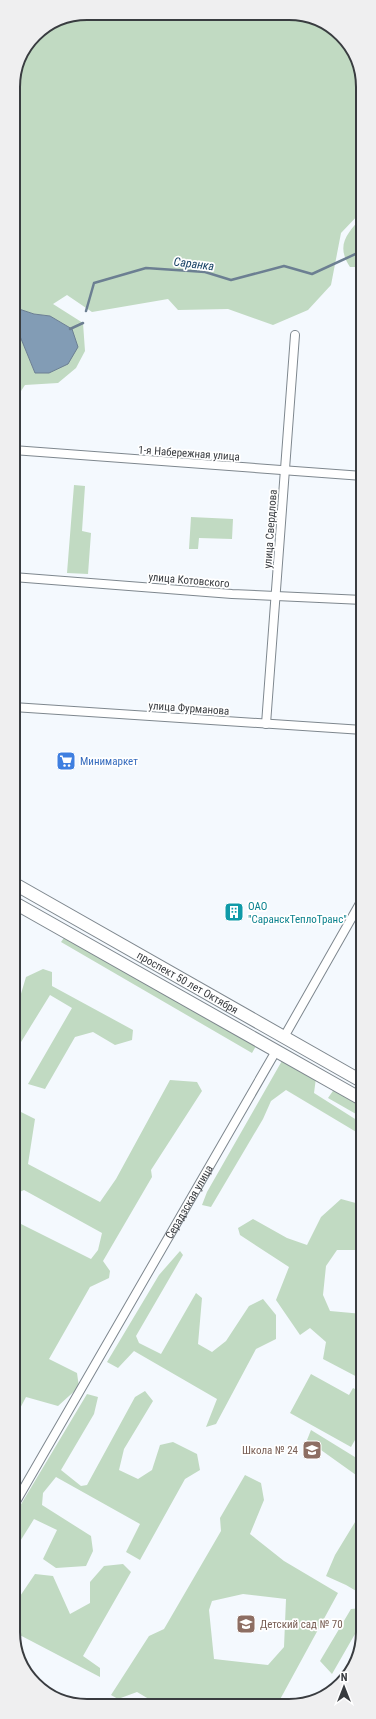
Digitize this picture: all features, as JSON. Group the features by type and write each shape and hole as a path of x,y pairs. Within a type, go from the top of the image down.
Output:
{"main road":[{"name":"проспект 50 лет Октября","path":"20,887 356,1078"},
{"name":"проспект 50 лет Октября","path":"20,906 356,1096"},
{"name":"Серадзская улица","path":"276,1051 284,1037"}],"street":[{"name":"улица Свердлова","path":"266,724 277,596 295,335"},
{"name":"1-я Набережная улица","path":"20,451 285,472 356,476"},
{"name":"улица Котовского","path":"20,578 232,594 356,600"},
{"name":"улица Фурманова","path":"20,708 356,730"},
{"name":"Серадзская улица","path":"284,1037 356,910"},
{"name":"Серадзская улица","path":"20,1494 276,1051"}],"green space":[{"path":"87,20 289,20 302,21 315,25 330,34 342,46 349,57 354,70 356,87 356,217 341,233 331,285 308,310 273,325 228,309 178,310 168,299 92,312 67,295 53,304 83,323 85,351 76,368 58,383 25,385 20,392 20,336 35,373 72,329 50,316 34,314 20,309 20,83 25,61 31,50 50,31 61,25 74,21"},
{"path":"356,224 356,267 350,267 344,252 345,240"},
{"path":"74,485 85,486 82,531 91,533 88,574 67,573"},
{"path":"191,517 233,519 232,539 199,538 198,549 189,549"},
{"path":"66,935 256,1046 252,1053 61,942"},
{"path":"43,969 52,972 52,986 133,1030 132,1040 115,1045 93,1032 75,1037 45,1089 28,1084 72,1008 50,995 20,1044 20,997 26,977"},
{"path":"283,1059 316,1078 314,1093 356,1120 356,1132 286,1090 271,1101 263,1119 211,1207 202,1205 207,1192"},
{"path":"170,1080 197,1082 202,1091 151,1170 152,1177 103,1261 110,1271 109,1278 90,1287 49,1359 77,1373 79,1387 58,1406 26,1397 20,1408 20,1224 91,1259 98,1250 102,1233 24,1190 20,1192 20,1112 35,1119 28,1164 100,1202 116,1179"},
{"path":"335,1088 356,1100 356,1114 328,1098"},
{"path":"341,1199 356,1203 356,1250 337,1250 326,1266 323,1295 330,1311 356,1313 356,1376 323,1359 326,1342 310,1328 300,1335 276,1300 289,1267 240,1235 238,1228 253,1219 287,1238 307,1245 321,1217"},
{"path":"180,1251 183,1255 136,1336 139,1343 161,1354 196,1293 202,1298 198,1344 212,1352 226,1341 249,1306 263,1299 276,1315 276,1339 256,1349 216,1424 206,1427 217,1399 134,1351 118,1368 107,1362 159,1275"},
{"path":"311,1374 349,1395 353,1388 356,1390 356,1438 351,1447 290,1413"},
{"path":"145,1391 153,1401 124,1449 119,1470 138,1479 152,1470 160,1445 173,1442 197,1454 200,1470 185,1479 140,1560 126,1552 140,1524 56,1477 43,1493 42,1505 91,1536 93,1551 86,1566 56,1568 43,1559 57,1530 34,1519 20,1541 20,1506 87,1394 98,1397 94,1414 61,1470 81,1486 87,1485 135,1397"},
{"path":"311,1430 356,1458 356,1475 307,1440"},
{"path":"245,1475 261,1483 264,1500 250,1534 284,1561 338,1593 280,1699 149,1699 137,1692 118,1699 111,1695 149,1636 164,1629 221,1531 220,1518","holes":["243,1594 286,1599 284,1647 268,1665 214,1659 209,1610 212,1601"]},
{"path":"356,1520 356,1591 326,1576 335,1555"},
{"path":"123,1564 131,1572 83,1656 100,1668 100,1677 20,1635 20,1596 35,1574 53,1576 70,1614 90,1603 90,1582 104,1566"},
{"path":"351,1609 356,1609 356,1632 336,1667 326,1667 320,1661"}],"water":[{"path":"20,309 34,314 50,316 72,329 78,347 68,364 49,373 35,373 20,336"}],"waterway":[{"name":"Саранка","path":"86,311 94,283 146,268 205,272 231,280 284,266 312,274 356,254"},
{"name":"Саранка","path":"70,329 83,323"}],"place":[{"name":"Минимаркет","path":"66,761"},
{"name":"ОАО \"СаранскТеплоТранс\"","path":"234,912"},
{"name":"Школа № 24","path":"312,1450"},
{"name":"Детский сад № 70","path":"246,1624"}]}
